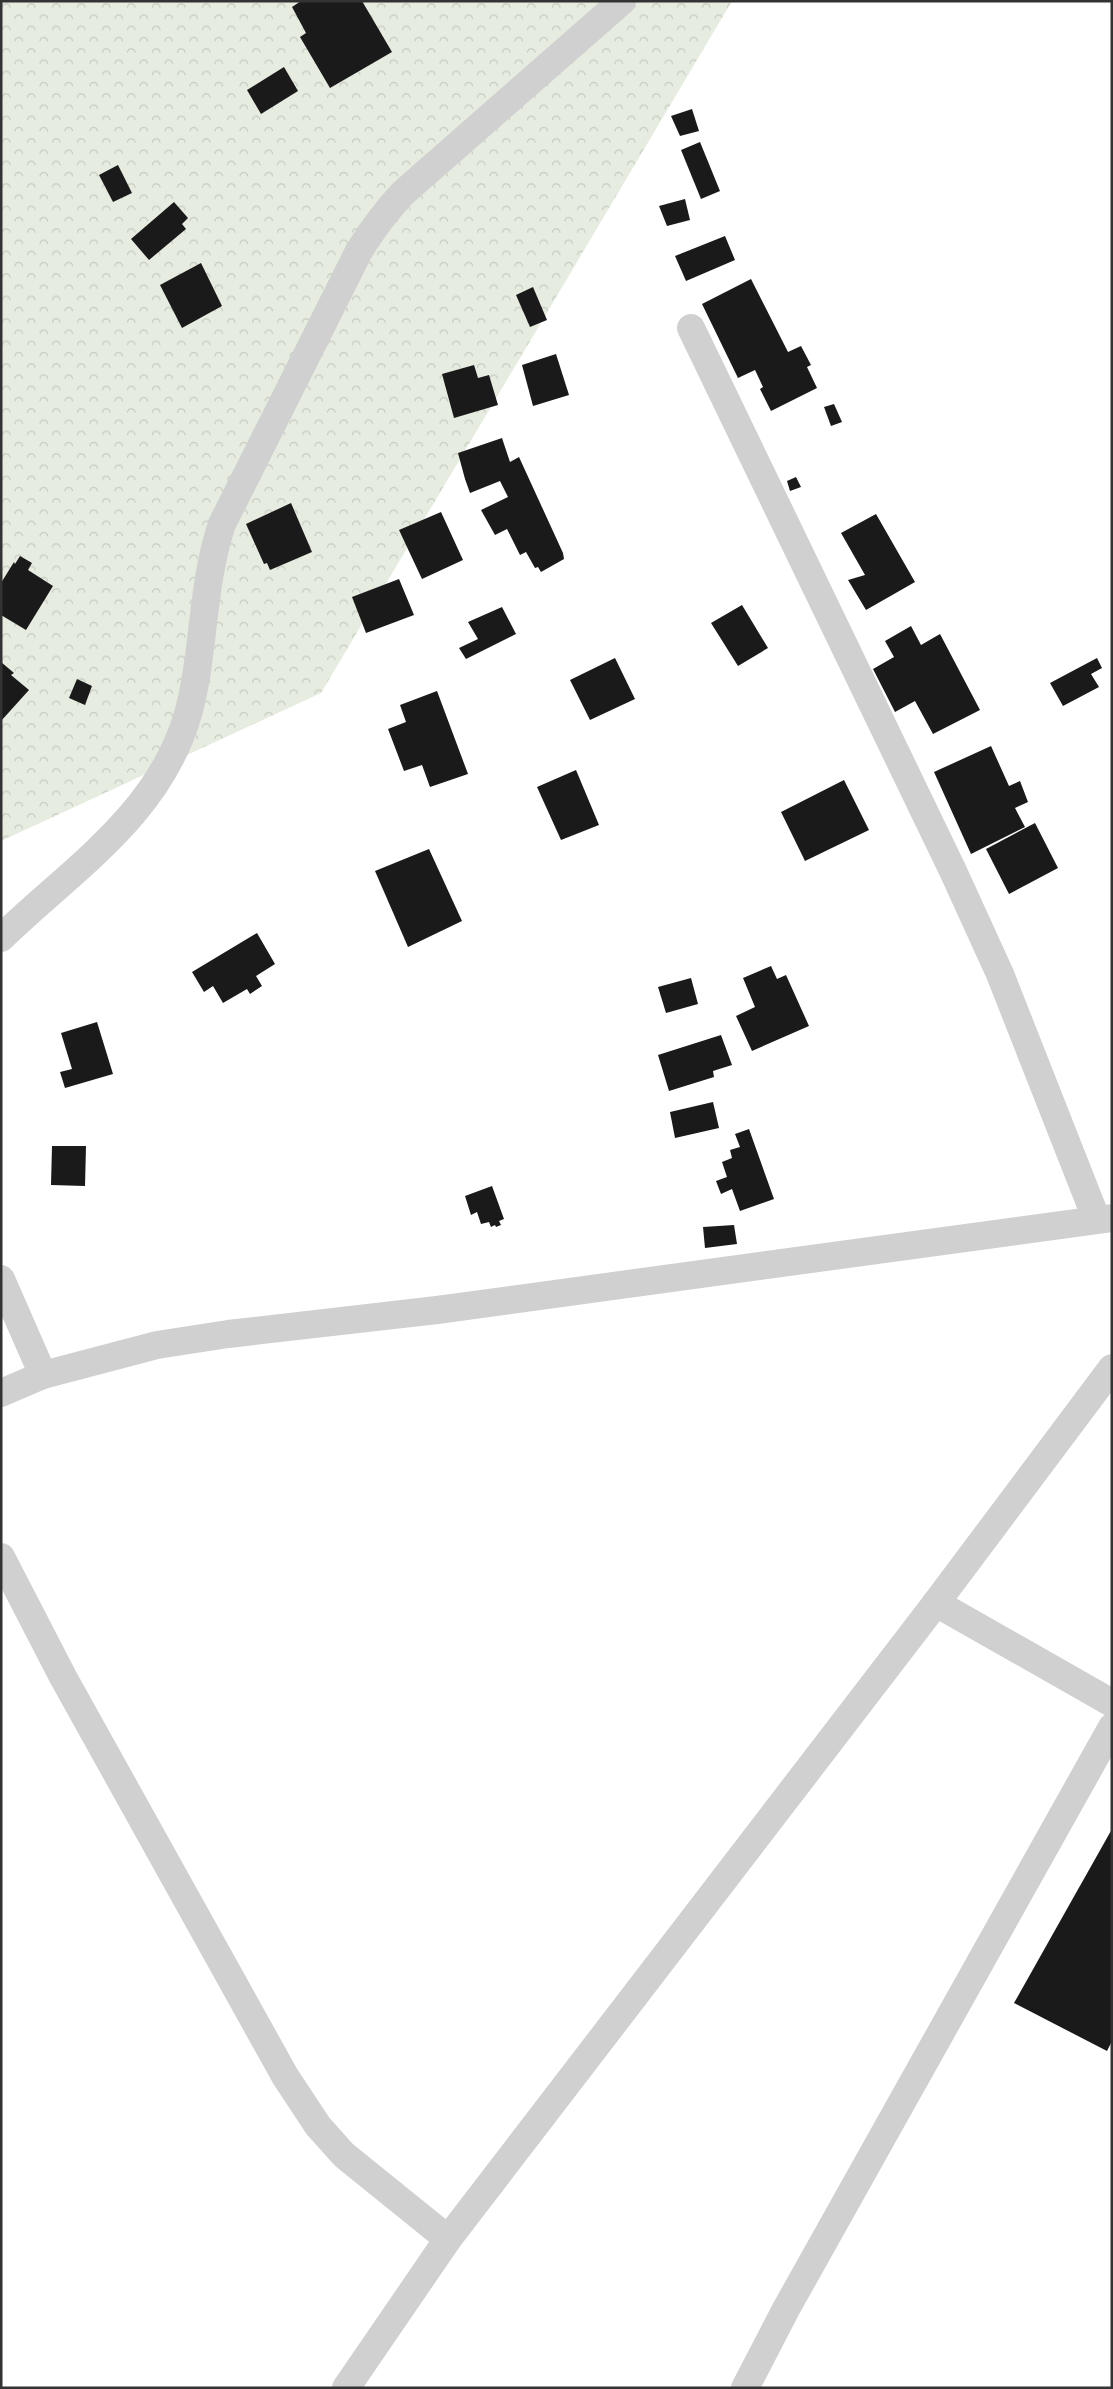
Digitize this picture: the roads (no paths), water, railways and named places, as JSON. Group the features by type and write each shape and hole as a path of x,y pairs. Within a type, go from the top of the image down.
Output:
{"street":[{"path":"1,938 85,864 116,833 153,789 187,715 195,677 209,571 222,524 359,251 371,232 384,213 403,193 622,1"},
{"path":"1,1393 43,1375 157,1346 228,1334 542,1296 1104,1218 1000,974 953,871 691,328"},
{"path":"1,1279 43,1375"},
{"path":"346,2388 448,2239 936,1603 1112,1368"},
{"path":"1,1557 63,1677 284,2076 318,2126 344,2155 448,2239"},
{"path":"936,1603 1112,1703"},
{"path":"745,2388 786,2309 1112,1727"}]}
